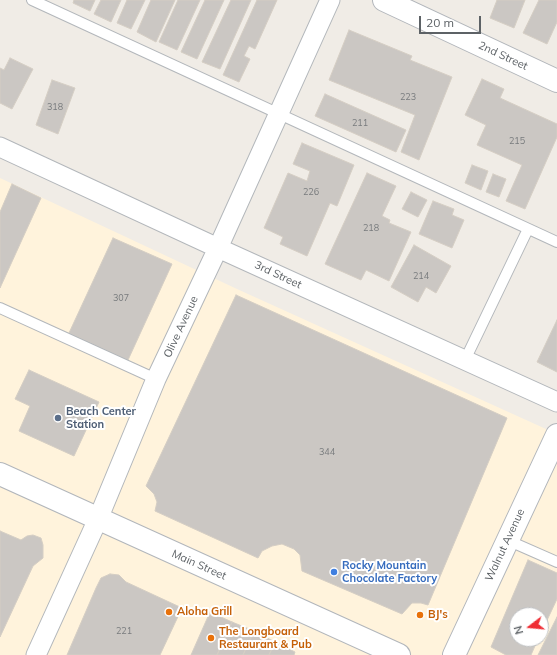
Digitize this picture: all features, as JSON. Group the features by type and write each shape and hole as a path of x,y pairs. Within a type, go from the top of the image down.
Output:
{"street":[{"name":"Olive Avenue","path":"36,655 98,519 156,379 280,114 330,0"},
{"name":"2nd Street","path":"384,0 557,82"},
{"name":"3rd Street","path":"0,147 557,402"},
{"name":"Walnut Avenue","path":"454,655 557,435"},
{"name":"Main Street","path":"0,474 399,655"}],"lane":[{"path":"32,0 557,242"},
{"path":"465,360 528,229"},
{"path":"0,308 156,379"},
{"path":"507,540 557,562"}],"shaded area":[{"path":"0,178 237,289 557,434 557,655 0,655"}],"building":[{"path":"74,0 95,0 90,11 73,3"},
{"path":"101,0 121,0 111,22 94,14"},
{"path":"127,0 145,0 131,29 117,23"},
{"path":"151,0 175,0 156,42 137,32"},
{"path":"178,0 200,0 177,50 159,42"},
{"path":"205,0 224,0 197,59 181,52"},
{"path":"231,0 251,0 220,69 202,62"},
{"path":"257,0 277,0 255,49 249,46 244,56 250,59 239,82 223,75"},
{"path":"497,0 525,0 514,28 490,18"},
{"path":"539,0 557,0 557,22 547,44 523,33"},
{"path":"349,30 412,56 410,60 452,77 419,160 401,152 415,115 329,80"},
{"path":"10,58 33,69 12,109 0,103 0,68 4,70"},
{"path":"482,79 504,89 500,98 557,124 557,137 525,209 506,201 522,165 477,145 486,125 465,115"},
{"path":"52,80 75,88 58,134 36,125"},
{"path":"325,94 406,130 396,152 315,116"},
{"path":"302,143 354,165 337,206 330,203 307,256 280,244 283,237 264,228 288,173 307,181 310,171 293,164"},
{"path":"472,165 488,171 481,190 465,183"},
{"path":"367,173 396,186 382,216 390,220 389,223 411,232 389,281 366,270 361,280 325,264"},
{"path":"493,174 506,179 499,197 486,192"},
{"path":"12,184 41,198 0,288 0,212"},
{"path":"411,192 427,200 418,217 402,209"},
{"path":"433,201 454,209 452,215 464,220 452,248 419,234"},
{"path":"113,238 172,264 128,360 69,333"},
{"path":"414,245 451,266 436,293 426,287 418,302 391,287"},
{"path":"236,295 507,418 428,605 412,603 402,614 302,571 300,555 294,549 282,544 272,546 262,551 258,558 155,511 157,502 154,494 146,486"},
{"path":"557,320 557,372 537,362"},
{"name":"Beach Center Station","path":"29,370 99,402 74,456 19,431 30,406 15,399"},
{"path":"0,531 21,540 27,536 33,535 41,538 43,545 43,558 33,566 0,637"},
{"path":"528,560 557,573 557,599 549,616 549,607 509,607 509,647 534,647 531,655 506,655 491,647"},
{"path":"110,574 119,575 126,582 182,608 160,655 67,655 101,578"},
{"name":"The Longboard Restaurant & Pub","path":"210,612 232,622 217,655 191,655"},
{"path":"557,617 557,655 538,655 542,647 549,647 549,633"},
{"path":"232,622 254,631 243,655 217,655"},
{"path":"254,631 275,642 269,655 243,655"},
{"path":"275,642 295,652 294,655 269,655"}],"place":[{"name":"Beach Center Station","path":"58,418"},
{"name":"Rocky Mountain Chocolate Factory","path":"334,572"},
{"name":"Aloha Grill","path":"169,612"},
{"name":"BJ's","path":"420,615"},
{"name":"The Longboard Restaurant & Pub","path":"211,638"}]}
